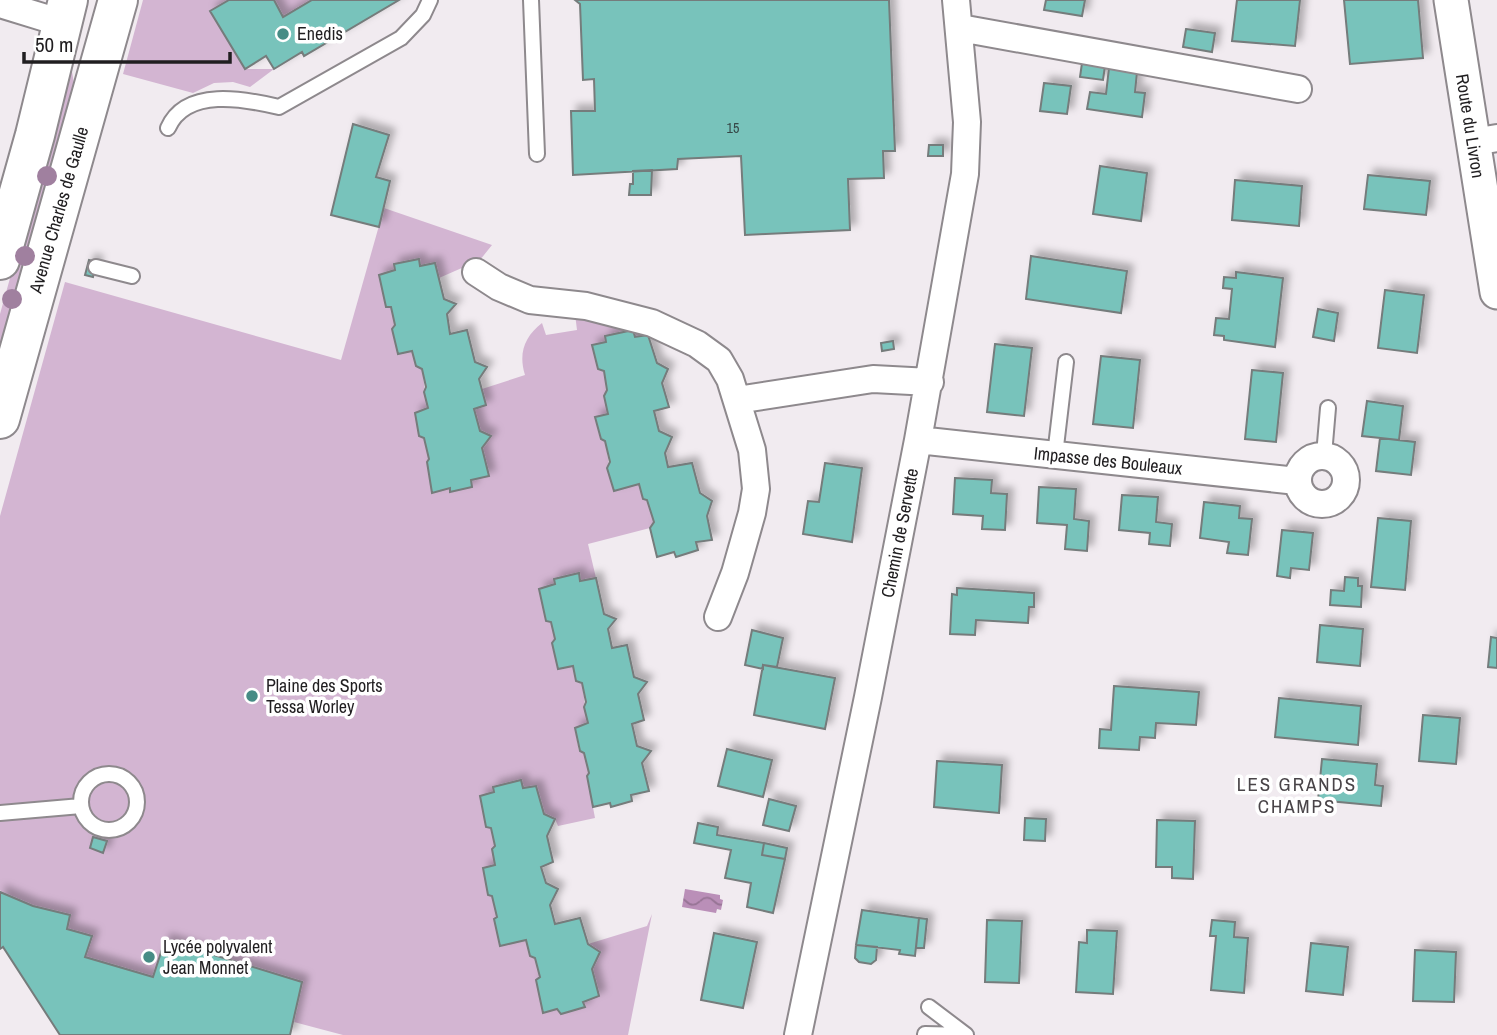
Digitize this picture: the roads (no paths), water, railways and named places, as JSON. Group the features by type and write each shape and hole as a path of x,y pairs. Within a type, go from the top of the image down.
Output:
{"main road":[{"name":"Avenue Charles de Gaulle","path":"0,419 118,0"},
{"path":"0,260 66,9 106,44"}],"street":[{"name":"Chemin de Servette","path":"798,1035 870,690 930,382 965,174 967,122 956,0"},
{"name":"Route du Livron","path":"1451,0 1485,140 1497,292"},
{"path":"0,4 50,19 66,9"},
{"path":"960,28 1298,89"},
{"path":"477,272 499,287 530,300 586,306 652,323 697,344 719,360 730,379 752,450 756,489 735,573 718,617"},
{"path":"737,400 873,379 930,382"},
{"name":"Impasse des Bouleaux","path":"918,440 1297,481"},
{"path":"1324,455 1342,466 1346,486 1341,496 1324,505 1306,499 1297,481 1305,462 1324,455"}],"lane":[{"path":"168,128 183,109 214,100 232,98 279,107 401,38 423,15 430,0"},
{"path":"531,0 537,154"},
{"path":"96,267 132,276"},
{"path":"1055,455 1066,362"},
{"path":"1324,455 1328,408"},
{"path":"0,813 82,806"},
{"path":"929,1007 969,1035"},
{"path":"925,1034 969,1035"}],"water":[{"path":"685,889 720,895 723,900 721,910 717,909 716,913 682,907"}],"place":[{"name":"Enedis","path":"283,34"},
{"name":"Plaine des Sports Tessa Worley","path":"252,696"},
{"name":"Lycée polyvalent Jean Monnet","path":"149,957"}],"district":[{"name":"LES GRANDS CHAMPS","path":"1297,795"}]}
